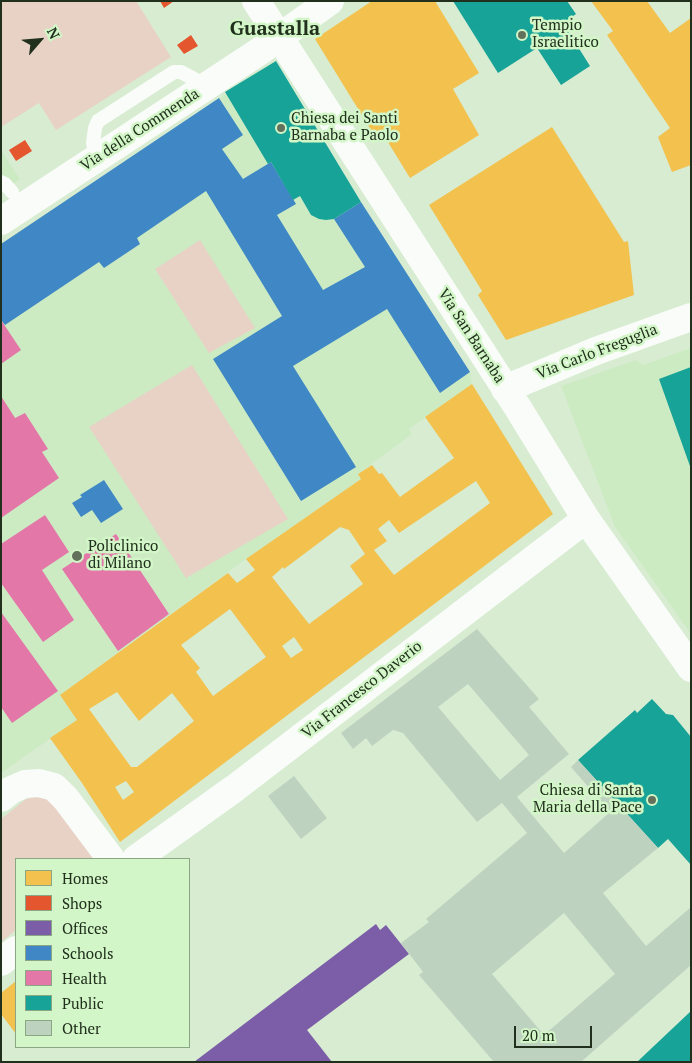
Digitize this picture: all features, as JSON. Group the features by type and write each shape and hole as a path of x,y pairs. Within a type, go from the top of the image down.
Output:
{"street":[{"name":"Via San Barnaba","path":"256,1 586,519 691,668"},
{"name":"Via della Commenda","path":"1,221 207,86 330,1"},
{"name":"Via Carlo Freguglia","path":"504,389 596,351 691,317"},
{"name":"Via Francesco Daverio","path":"137,858 234,788 586,519"},
{"path":"1,798 11,790 25,784 39,783 54,787 66,799 110,858"},
{"path":"1,962 15,951"}],"shaded area":[{"path":"1,1 136,1 171,57 56,130 39,103 1,127"},
{"path":"226,94 293,200 300,196 311,215 319,219 334,219 361,202 470,372 472,384 409,429 412,434 358,474 361,479 246,559 60,695 77,720 1,773 1,244"},
{"path":"1,150 20,179 1,191"},
{"path":"200,240 255,328 209,353 155,269"},
{"path":"691,348 691,634 615,527 561,386 636,360 643,365"},
{"path":"192,365 288,519 186,578 89,427"},
{"path":"39,796 52,799 97,858 15,858 15,931 1,942 1,819 26,799"}],"building: Homes":[{"path":"372,1 435,1 479,73 453,89 479,135 410,178 383,134 376,138 315,39"},
{"path":"591,1 647,1 670,33 691,18 691,165 672,172 658,137 670,128 607,35 613,31"},
{"path":"552,127 624,242 628,241 634,295 506,340 478,295 482,291 429,205"},
{"path":"472,384 553,514 120,842 50,738 77,720 60,695 228,573 237,583 255,570 246,559 361,479 358,474 372,465 379,474 382,473 400,497 454,458 425,417","holes":["476,481 490,503 394,575 374,550 387,541 378,529 389,520 399,533","340,527 349,530 365,554 350,566 363,584 309,624 272,577 283,567 284,569","230,609 266,657 213,696 196,672 200,668 181,645","294,637 303,650 291,658 282,646","117,692 139,721 172,693 194,721 137,767 131,767 89,709","126,781 134,792 123,800 115,787"]},
{"path":"15,982 15,1033 1,1014 1,993"}],"building: Shops":[{"path":"160,1 174,1 164,8"},
{"path":"191,35 198,46 184,54 177,45"},
{"path":"25,140 32,151 16,161 9,150"}],"building: Offices":[{"path":"376,924 380,930 386,925 409,954 307,1030 332,1062 194,1062"}],"building: Schools":[{"path":"219,98 243,135 222,149 243,179 271,162 296,204 277,215 323,290 365,267 334,219 361,202 470,372 440,393 387,309 293,366 356,467 301,501 213,359 282,316 206,191 137,238 140,244 104,268 99,262 5,325 1,320 1,244"},
{"path":"104,480 123,509 101,523 92,510 81,517 72,503 82,497 80,495"}],"building: Health":[{"path":"1,320 21,350 1,364"},
{"path":"1,396 15,418 25,413 48,449 42,452 59,478 1,518"},
{"path":"45,515 69,552 42,570 74,620 43,642 1,583 1,544"},
{"path":"116,534 169,614 118,651 62,569"},
{"path":"1,612 58,691 12,723 1,707"}],"building: Public":[{"name":"Tempio Israelitico","path":"453,1 567,1 576,14 563,23 590,66 561,85 537,48 498,73"},
{"name":"Chiesa dei Santi Barnaba e Paolo","path":"276,61 361,202 334,219 319,219 311,215 300,196 293,200 271,162 268,164 225,92"},
{"path":"691,367 691,469 659,379"},
{"name":"Chiesa di Santa Maria della Pace","path":"652,699 666,714 673,715 691,737 691,865 668,839 658,848 578,760 635,710 637,713"},
{"path":"691,1011 691,1062 637,1062"}],"building: Other":[{"path":"477,629 539,699 529,707 569,754 517,797 564,853 610,812 571,767 578,760 658,848 603,893 646,946 691,907 691,965 581,1062 494,1062 419,975 423,972 401,943 429,922 426,919 527,833 502,803 477,822 403,733 393,730 372,746 366,738 353,749 341,733","holes":["468,684 529,755 500,780 438,707","564,913 615,974 544,1035 492,974"]},
{"path":"294,776 327,818 301,839 268,796"}],"place":[{"name":"Tempio Israelitico","path":"522,35"},
{"name":"Chiesa dei Santi Barnaba e Paolo","path":"281,128"},
{"name":"Policlinico di Milano","path":"77,556"},
{"name":"Chiesa di Santa Maria della Pace","path":"652,800"}],"district":[{"name":"Guastalla","path":"275,29"}]}
